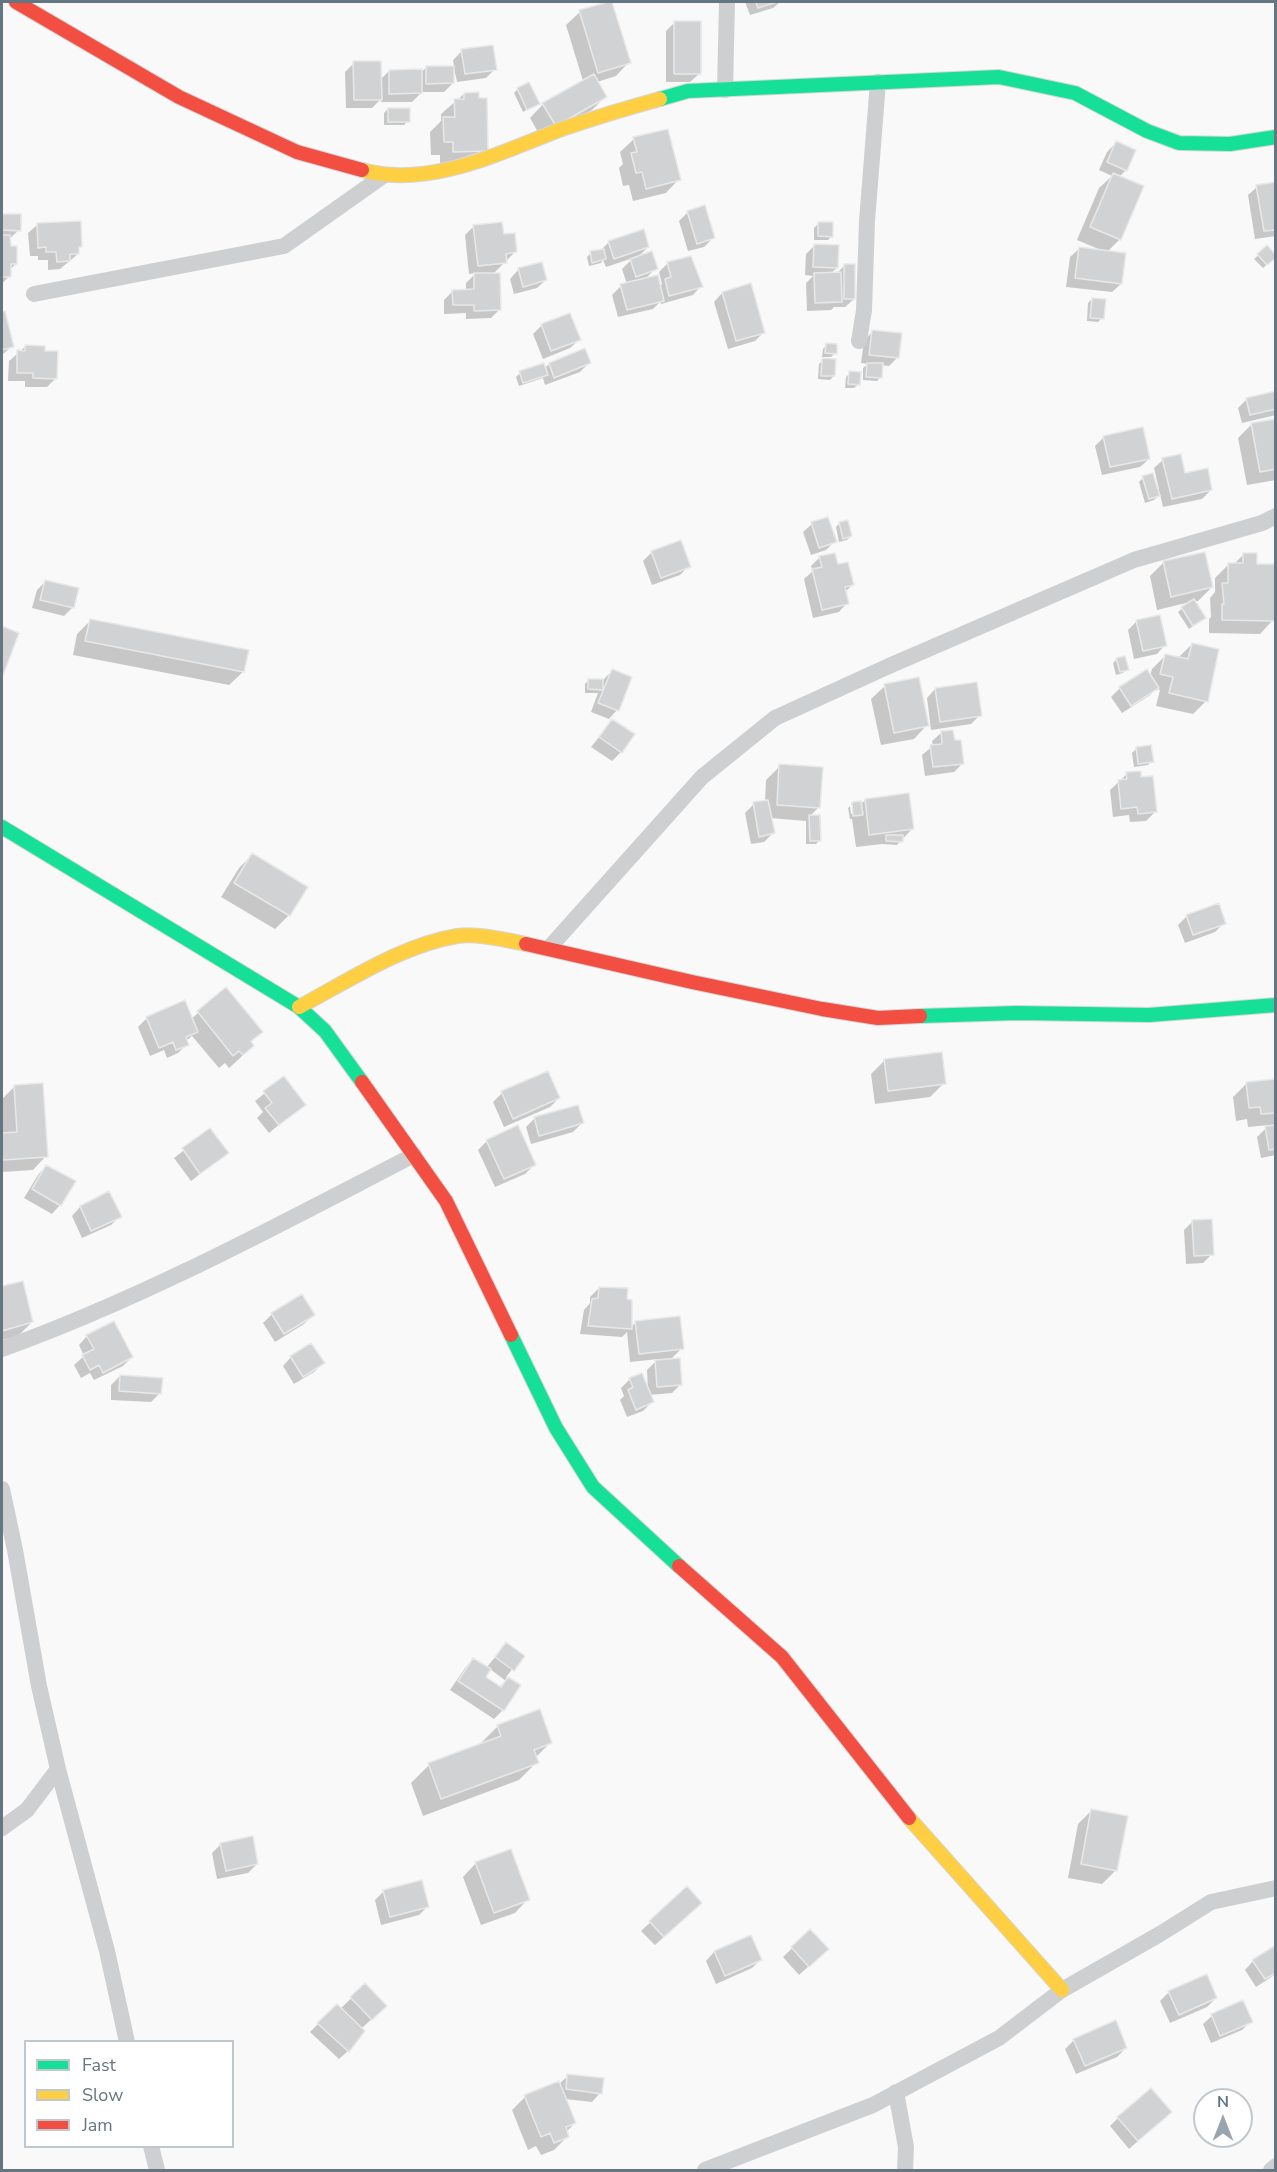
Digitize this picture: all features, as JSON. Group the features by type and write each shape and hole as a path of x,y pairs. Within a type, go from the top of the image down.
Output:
{"street":[{"path":"16,2 179,97 297,152 382,176 444,171 505,152 563,129 688,91 878,82 999,77 1075,93 1147,131 1179,143 1230,144 1275,137"},
{"path":"725,90 727,2"},
{"path":"859,341 864,310 867,221 878,82"},
{"path":"34,294 284,246 382,176"},
{"path":"549,948 702,777 775,718 1134,560 1262,523 1275,516"},
{"path":"2,827 299,1007 325,1030 446,1201 556,1428 593,1487 782,1657 912,1822 1062,1990"},
{"path":"299,1007 411,948 459,936 502,939 549,948 692,982 822,1009 878,1018 1017,1013 1149,1015 1275,1005"},
{"path":"2,1349 64,1327 152,1289 414,1155"},
{"path":"2,1490 39,1686 58,1769 107,1950 128,2040"},
{"path":"2,1828 27,1810 58,1769"},
{"path":"705,2170 873,2105 999,2038 1062,1990 1211,1902 1275,1888"},
{"path":"896,2092 906,2147 904,2170"},
{"path":"152,2148 157,2170"},
{"path":"1271,2170 1275,2166"}],"building":[{"path":"612,2 631,63 598,73 579,10"},
{"path":"756,2 777,2 758,8"},
{"path":"674,21 701,21 701,74 674,74"},
{"path":"493,45 497,70 465,74 461,49"},
{"path":"353,61 381,61 382,100 354,100"},
{"path":"426,66 454,66 454,83 426,84"},
{"path":"422,69 422,93 389,94 389,70"},
{"path":"594,74 607,97 556,126 542,103"},
{"path":"529,82 540,104 527,110 517,88"},
{"path":"479,92 479,98 487,98 488,151 453,152 453,142 444,142 443,117 455,117 454,99 464,99 464,93"},
{"path":"388,108 410,108 410,122 388,122"},
{"path":"668,129 681,180 646,189 642,172 636,173 631,153 637,152 633,137"},
{"path":"1116,141 1136,150 1127,171 1107,162"},
{"path":"1113,173 1144,186 1121,240 1090,227"},
{"path":"1276,182 1276,230 1264,231 1256,185"},
{"path":"705,205 715,238 697,244 687,211"},
{"path":"2,214 21,214 21,231 2,230"},
{"path":"81,221 82,247 79,247 79,254 70,254 70,261 57,262 56,252 46,252 46,247 38,248 37,223"},
{"path":"502,222 504,234 515,233 517,252 506,254 507,263 478,266 473,225"},
{"path":"818,222 833,222 833,237 818,236"},
{"path":"644,229 649,247 614,259 608,241"},
{"path":"2,235 10,235 11,246 17,246 17,264 11,264 11,277 2,277"},
{"path":"814,244 839,245 838,268 813,267"},
{"path":"1267,245 1276,258 1267,265 1257,254"},
{"path":"1079,247 1126,253 1122,284 1075,278"},
{"path":"604,249 606,259 592,263 590,251"},
{"path":"652,251 658,269 636,277 630,259"},
{"path":"691,256 703,287 669,296 665,279 671,277 667,262"},
{"path":"542,262 547,280 523,287 518,268"},
{"path":"844,264 855,264 855,299 844,299"},
{"path":"841,272 842,302 815,303 814,273"},
{"path":"474,273 500,273 501,310 474,311 474,305 453,305 452,290 474,289"},
{"path":"658,275 664,301 627,310 620,284"},
{"path":"751,283 765,333 736,341 722,292"},
{"path":"1092,298 1106,299 1104,319 1090,318"},
{"path":"5,311 14,347 2,350 2,312"},
{"path":"570,313 581,340 551,351 541,324"},
{"path":"872,330 902,333 899,358 869,355"},
{"path":"826,343 837,344 837,354 825,353"},
{"path":"25,345 45,346 45,351 58,351 57,379 33,378 33,373 17,373 17,350 25,351"},
{"path":"585,348 591,363 554,378 549,363"},
{"path":"822,358 836,359 835,376 821,376"},
{"path":"544,363 548,375 523,383 519,371"},
{"path":"867,363 883,363 882,378 866,377"},
{"path":"849,371 861,372 860,385 848,384"},
{"path":"1276,391 1276,409 1250,415 1246,398"},
{"path":"1276,419 1276,469 1260,472 1251,423"},
{"path":"1143,427 1150,459 1110,467 1103,436"},
{"path":"1181,454 1185,473 1208,468 1212,490 1172,499 1162,458"},
{"path":"1153,473 1160,496 1149,499 1142,476"},
{"path":"828,517 837,542 819,548 811,522"},
{"path":"848,520 852,536 843,539 839,522"},
{"path":"681,540 691,567 661,578 651,551"},
{"path":"1205,552 1213,587 1171,597 1163,561"},
{"path":"835,553 838,564 848,562 854,585 845,587 849,604 822,610 812,569 822,567 819,556"},
{"path":"1243,553 1257,553 1257,564 1275,564 1275,621 1222,620 1222,604 1224,604 1222,583 1228,583 1228,563 1243,563"},
{"path":"45,580 79,588 74,608 40,600"},
{"path":"1194,599 1206,618 1193,626 1181,607"},
{"path":"1160,615 1167,646 1143,651 1136,620"},
{"path":"90,619 249,650 244,672 85,641"},
{"path":"2,626 19,633 2,678"},
{"path":"1192,643 1219,649 1208,702 1169,693 1173,677 1160,674 1165,654 1188,659"},
{"path":"1125,656 1129,670 1120,672 1116,658"},
{"path":"612,669 632,677 619,711 598,703"},
{"path":"1147,669 1159,688 1131,706 1119,687"},
{"path":"919,677 929,726 894,733 884,684"},
{"path":"588,679 603,679 603,690 588,689"},
{"path":"977,682 982,716 940,722 935,688"},
{"path":"612,719 635,734 622,753 599,737"},
{"path":"953,730 955,740 961,740 964,764 933,767 930,745 942,744 941,731"},
{"path":"1151,745 1154,762 1138,764 1136,747"},
{"path":"779,764 823,767 820,808 777,805"},
{"path":"1141,771 1141,777 1153,776 1157,812 1138,814 1137,807 1121,809 1118,780 1127,779 1126,772"},
{"path":"909,793 914,829 869,835 865,799"},
{"path":"768,800 775,833 759,837 753,802"},
{"path":"861,801 863,815 853,816 852,802"},
{"path":"809,815 820,815 821,841 810,841"},
{"path":"886,835 903,835 903,842 886,841"},
{"path":"252,853 308,887 290,916 234,883"},
{"path":"1219,903 1226,924 1193,935 1186,915"},
{"path":"226,987 263,1032 251,1041 254,1046 243,1055 239,1051 233,1056 197,1011"},
{"path":"185,1000 198,1032 186,1037 189,1045 176,1050 173,1042 159,1048 146,1017"},
{"path":"942,1052 946,1084 888,1091 884,1059"},
{"path":"548,1071 560,1098 513,1119 501,1091"},
{"path":"284,1076 306,1105 279,1125 265,1108 272,1103 263,1091"},
{"path":"1276,1079 1276,1113 1261,1114 1260,1107 1249,1108 1246,1082"},
{"path":"43,1083 48,1157 2,1160 2,1133 17,1132 14,1085"},
{"path":"578,1105 584,1123 539,1136 534,1117"},
{"path":"518,1125 536,1165 504,1179 486,1140"},
{"path":"1276,1125 1276,1149 1269,1150 1265,1126"},
{"path":"210,1128 229,1153 200,1174 182,1148"},
{"path":"46,1165 76,1181 61,1206 32,1189"},
{"path":"109,1191 122,1217 91,1231 80,1206"},
{"path":"1212,1219 1214,1255 1194,1256 1192,1220"},
{"path":"23,1281 33,1322 2,1331 2,1286"},
{"path":"599,1287 628,1288 627,1299 632,1300 632,1329 588,1326 592,1299 598,1298"},
{"path":"302,1294 315,1315 284,1334 271,1313"},
{"path":"680,1316 684,1349 639,1354 635,1321"},
{"path":"114,1321 133,1357 103,1373 99,1365 90,1370 82,1355 94,1349 86,1335"},
{"path":"311,1343 325,1363 303,1377 290,1356"},
{"path":"680,1358 682,1385 657,1387 655,1360"},
{"path":"642,1373 654,1402 636,1410 628,1390 633,1387 629,1378"},
{"path":"120,1375 163,1378 161,1394 119,1391"},
{"path":"506,1642 525,1656 514,1671 495,1657"},
{"path":"473,1658 491,1669 486,1677 501,1687 508,1677 521,1685 504,1711 458,1681"},
{"path":"540,1709 552,1743 534,1750 539,1763 441,1799 428,1763 501,1736 497,1725"},
{"path":"1091,1809 1128,1816 1117,1871 1081,1864"},
{"path":"253,1836 258,1864 226,1871 220,1843"},
{"path":"511,1849 530,1900 494,1913 475,1862"},
{"path":"422,1880 429,1907 390,1917 383,1890"},
{"path":"687,1886 702,1903 664,1937 649,1921"},
{"path":"810,1929 829,1949 809,1967 791,1947"},
{"path":"751,1935 762,1960 725,1976 714,1951"},
{"path":"1276,1945 1276,1973 1265,1979 1252,1960"},
{"path":"1207,1974 1217,1998 1179,2015 1168,1991"},
{"path":"365,1983 387,2006 372,2020 350,1997"},
{"path":"1243,2000 1253,2022 1220,2036 1211,2014"},
{"path":"337,2004 365,2031 349,2052 317,2023"},
{"path":"1116,2020 1127,2048 1085,2066 1073,2039"},
{"path":"567,2074 604,2078 602,2094 566,2089"},
{"path":"559,2081 576,2123 566,2127 569,2137 554,2143 550,2133 541,2137 524,2095"},
{"path":"1151,2088 1172,2112 1138,2141 1117,2117"}],"traffic: fast":[{"path":"660,99 688,91 999,77 1075,93 1147,131 1179,143 1230,144 1276,137"},
{"path":"2,827 299,1007 325,1031 362,1082"},
{"path":"920,1016 1017,1013 1149,1015 1276,1005"},
{"path":"511,1335 556,1428 593,1487 679,1566"}],"traffic: slow":[{"path":"362,170 387,175 413,175 439,171 490,157 562,129 660,99"},
{"path":"299,1007 376,965 416,947 436,941 473,935 526,944"},
{"path":"909,1818 1062,1990"}],"traffic: jam":[{"path":"16,2 179,97 297,152 362,170"},
{"path":"526,944 822,1009 878,1018 920,1016"},
{"path":"362,1082 446,1201 511,1335"},
{"path":"679,1566 782,1657 909,1818"}]}
